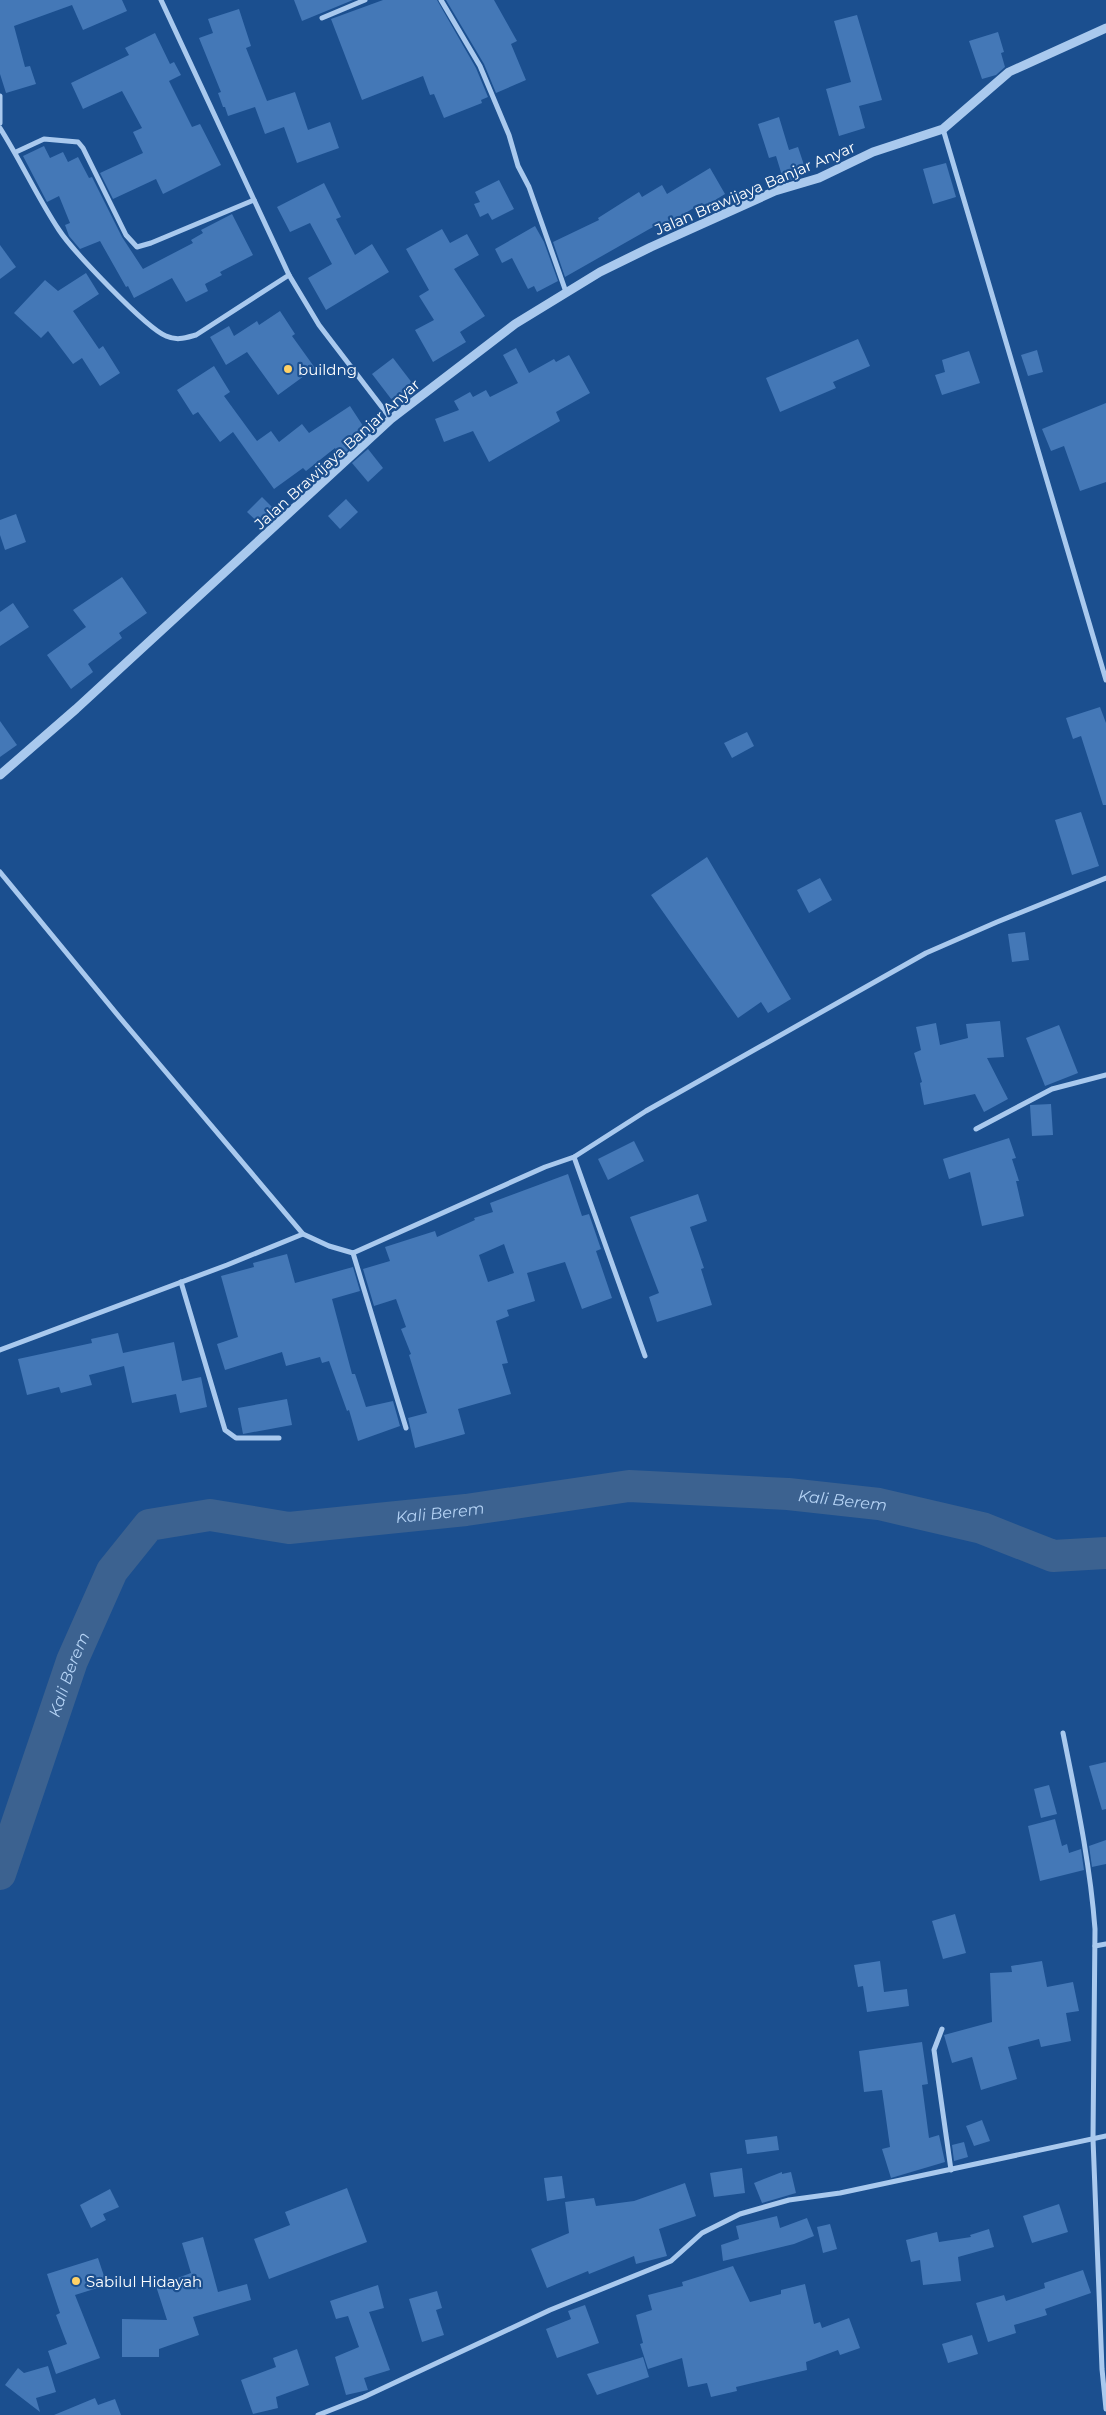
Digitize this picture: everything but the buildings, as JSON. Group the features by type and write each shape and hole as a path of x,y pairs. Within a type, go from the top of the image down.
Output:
{"street":[{"path":"161,0 289,274 319,325 391,419"},
{"path":"322,18 365,0"},
{"path":"441,0 486,81 509,135 518,166 529,187 566,292"},
{"name":"Jalan Brawijaya Banjar Anyar","path":"0,775 76,709 391,419 501,334 566,292 626,259 775,191 819,178 873,152 943,128 1009,72 1106,28"},
{"path":"0,96 0,123"},
{"path":"0,128 16,152 59,230 76,252 147,322 165,336 179,340 196,335 289,274"},
{"path":"943,128 1106,680"},
{"path":"16,152 44,138 78,142 126,235 137,246 151,243 254,200"},
{"path":"0,872 121,1019 303,1234 329,1246 353,1252 574,1156 646,1111 926,953 996,922 1106,878"},
{"path":"976,1129 1052,1089 1106,1075"},
{"path":"574,1156 645,1356"},
{"path":"0,1350 303,1234"},
{"path":"353,1252 406,1428"},
{"path":"181,1282 225,1430 236,1438 279,1438"},
{"path":"1063,1733 1087,1856 1092,1895 1095,1946 1093,2139 1102,2369 1106,2409"},
{"path":"1095,1946 1106,1944"},
{"path":"942,2029 934,2050 951,2170"},
{"path":"318,2415 364,2397 550,2310 671,2262 702,2233 740,2214 789,2200 840,2193 1106,2136"}],"waterway":[{"name":"Kali Berem","path":"0,1874 72,1661 112,1571 149,1525 210,1515 289,1528 466,1510 629,1486 788,1494 879,1504 982,1528 1053,1556 1106,1553"}],"place":[{"name":"buildng","path":"288,369"},
{"name":"Sabilul Hidayah","path":"76,2281"}]}
